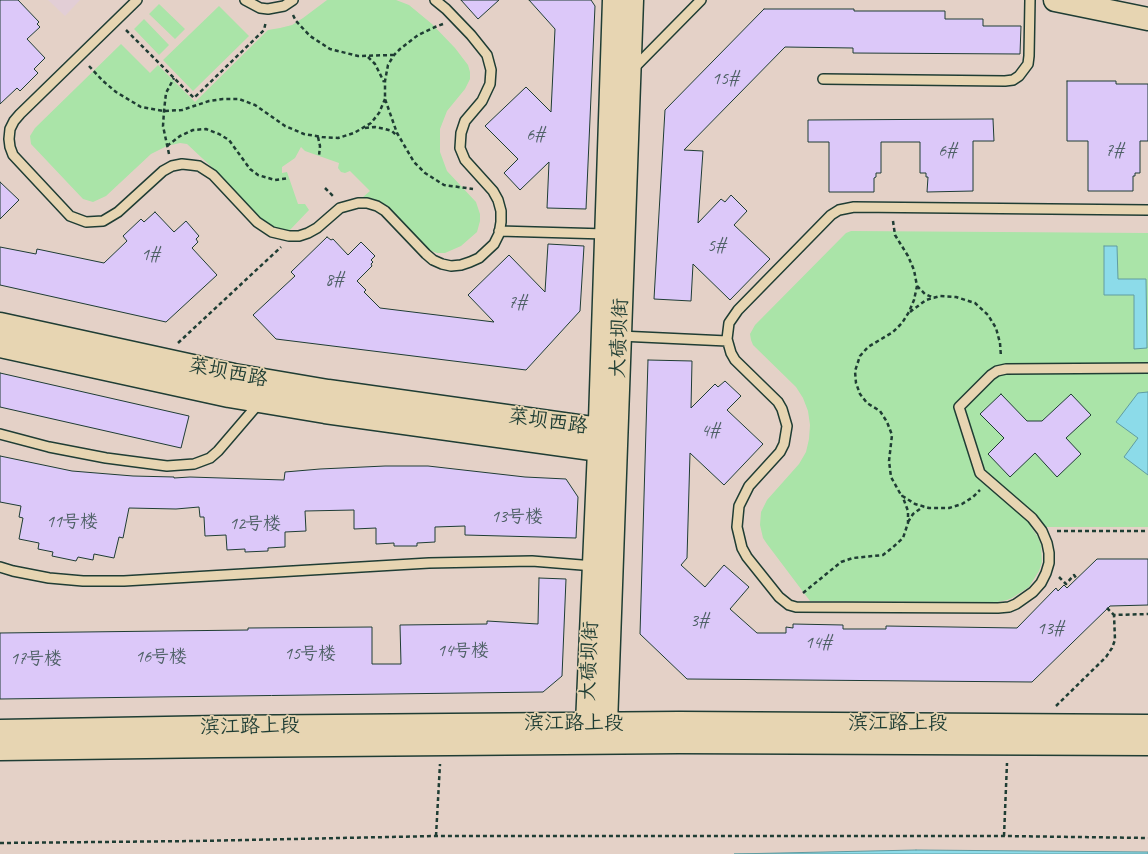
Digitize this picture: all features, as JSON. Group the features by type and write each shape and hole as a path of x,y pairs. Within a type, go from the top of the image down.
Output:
{"street":[{"name":"大碛坝街","path":"595,731 594,566 605,441 620,336 615,235 614,0"},
{"name":"大碛坝街","path":"595,731 605,441 615,235 630,73 632,0"},
{"path":"1055,0 1148,19"},
{"name":"菜坝西路","path":"0,324 234,375 605,441"},
{"name":"菜坝西路","path":"0,346 229,396 325,412 605,441"},
{"name":"滨江路上段","path":"0,749 441,744 695,723 1148,726"},
{"name":"滨江路上段","path":"0,731 220,727 595,731 1008,743 1148,744"}],"lane":[{"path":"137,0 14,121 10,129 8,139 13,155 70,216 86,222 103,221 111,217 163,171 172,166 182,164 199,166 207,170 264,228 280,235 294,236 308,233 317,228 340,208 358,203 367,203 377,206 385,211 433,260 451,266 461,265 479,258 494,244 501,222 501,211 498,200 493,191 465,160 460,148 461,133 465,121 482,101 490,84 491,70 486,55 471,35 435,0"},
{"path":"246,0 260,8 268,9 276,8 290,2"},
{"path":"630,73 701,0"},
{"path":"823,79 1013,80 1019,76 1028,64 1030,0"},
{"path":"1148,210 846,208 831,215 738,310 729,323 727,341 735,360 778,402 785,417 786,435 780,452 749,486 739,506 737,527 742,548 779,598 789,605 804,608 998,608 1009,607 1016,604 1033,592 1046,574 1049,553 1047,543 1042,531 1032,518 980,473 959,407 991,375 1003,370 1014,368 1148,368"},
{"path":"499,230 615,235"},
{"path":"620,336 727,341"},
{"path":"0,434 49,447 106,458 167,466 194,464 210,458 218,451 261,401"},
{"path":"0,567 49,578 83,581 124,581 429,563 532,561 594,566"}],"path":[{"path":"290,2 296,20 310,36 330,49 368,57 394,55"},
{"path":"117,20 194,98 264,30 268,9"},
{"path":"457,20 435,27 418,36 394,55 388,65 385,84 385,99 399,138 414,162 426,173 444,185 493,191"},
{"path":"80,56 103,81 116,92 141,107 164,111 182,110 209,101 239,99 256,105 285,126 304,134 318,137 338,138 354,133 363,128 371,123 379,113 385,99"},
{"path":"368,57 381,73 385,84"},
{"path":"172,166 163,126 166,93 174,78"},
{"path":"363,128 385,128 392,131 399,138"},
{"path":"167,146 180,136 193,130 206,129 229,140 250,169 258,175 275,180 290,178"},
{"path":"318,137 320,146 319,156"},
{"path":"893,208 895,235 908,256 914,270 917,286 914,300 909,312 902,322 892,332 868,347 860,356 855,371 856,383 860,394 867,403 880,411 888,422 892,435 889,461 891,477 908,511 908,523"},
{"path":"160,359 294,236"},
{"path":"917,286 925,294 934,298"},
{"path":"909,312 926,300 940,296 956,297 975,303 988,315 996,328 1000,343 1003,370"},
{"path":"901,495 914,504 949,508 962,504 973,497 988,480"},
{"path":"789,605 841,562 853,558 883,555 903,538 913,514 924,506"},
{"path":"1042,531 1148,532"},
{"path":"1048,566 1066,584 1074,575 1077,579"},
{"path":"1036,725 1106,657 1112,648 1114,640 1114,615 1107,608"},
{"path":"1114,615 1148,614"},
{"path":"1004,836 1008,743"},
{"path":"436,836 441,744"},
{"path":"0,843 436,836 1004,836 1148,838"}],"shaded area":[{"path":"48,0 80,0 65,16"}],"green space":[{"path":"327,0 396,0 409,5 432,24 455,48 468,65 470,79 465,89 447,111 440,129 440,152 447,171 476,202 480,214 477,232 461,246 445,253 437,253 429,250 389,207 379,201 368,197 363,197 370,191 350,171 345,173 341,172 338,168 339,163 305,151 301,147 295,158 282,167 282,173 287,172 298,204 305,204 309,210 289,231 274,227 261,219 217,172 187,144 180,143 167,146 151,154 106,196 93,202 83,199 31,144 30,136 35,128 121,44 150,73 158,65 195,102 268,30 292,25"},
{"path":"159,4 185,29 175,39 149,14"},
{"path":"219,6 249,36 193,91 163,60"},
{"path":"144,19 169,45 159,55 134,29"},
{"path":"851,231 1148,233 1148,527 1031,527 1038,537 1041,545 1042,562 1039,571 1029,587 1007,600 997,602 810,601 763,538 760,525 761,512 767,500 799,464 806,452 810,425 808,411 803,398 796,387 753,345 750,334 755,325 846,233"}],"water":[{"path":"1104,246 1117,246 1118,279 1146,279 1147,348 1134,349 1134,295 1104,295"},
{"path":"1148,392 1148,475 1124,457 1138,438 1116,422 1138,393"},
{"path":"916,850 1148,852 1148,854 734,854"}],"building":[{"path":"0,0 18,0 39,22 37,24 40,27 27,39 45,58 34,69 38,73 20,91 17,88 0,104"},
{"path":"461,0 499,0 478,19"},
{"path":"529,0 591,0 595,6 586,209 547,208 549,162 520,190 504,173 518,159 485,126 526,87 551,112 555,29"},
{"path":"764,9 945,11 945,19 983,19 983,26 1021,26 1020,54 853,53 853,48 785,47 684,150 703,151 698,223 721,199 725,202 731,195 747,211 734,225 770,259 730,300 693,264 691,301 654,299 665,110"},
{"path":"1067,81 1116,81 1116,84 1148,84 1148,141 1140,141 1140,173 1135,173 1135,176 1133,176 1133,191 1088,191 1088,141 1067,141"},
{"path":"993,119 994,141 973,141 973,191 927,192 928,177 926,177 926,173 920,173 920,142 881,142 881,173 876,173 876,177 874,178 874,192 829,192 829,142 808,142 808,120"},
{"path":"0,182 19,200 0,219"},
{"path":"155,212 174,232 186,221 199,236 196,239 198,242 192,248 217,275 166,322 0,285 0,247 36,254 37,249 104,263 127,241 123,236 141,219 144,222"},
{"path":"327,237 331,240 333,239 348,255 361,242 375,256 371,260 373,262 371,264 372,266 357,281 366,290 364,292 380,308 494,322 468,295 509,255 545,292 548,244 584,246 580,311 526,370 276,339 253,315 295,276 291,272"},
{"path":"648,360 692,361 691,408 715,384 718,387 725,381 741,396 727,410 763,444 724,485 690,453 687,558 681,565 705,587 724,565 749,587 730,609 757,633 786,633 786,627 793,628 793,624 843,625 843,629 886,629 886,626 1017,628 1056,588 1058,591 1064,585 1067,588 1097,559 1148,559 1148,605 1110,606 1032,682 687,679 640,634"},
{"path":"0,373 189,416 181,448 0,407"},
{"path":"1001,394 1027,421 1042,421 1071,394 1091,415 1066,438 1081,454 1057,477 1035,453 1010,477 988,454 1004,438 980,414"},
{"path":"0,456 72,471 174,478 190,477 284,480 285,472 385,466 428,466 525,477 566,479 578,497 576,538 465,535 465,526 435,527 435,542 417,543 417,546 394,546 394,543 376,544 376,528 354,529 354,510 305,511 306,531 285,532 285,547 268,548 268,551 245,552 245,549 227,550 226,535 205,536 204,517 200,517 199,507 176,509 129,508 123,538 119,537 114,558 94,554 93,560 78,557 76,561 52,556 53,552 38,549 39,543 19,539 23,518 19,517 21,506 0,502"},
{"path":"539,578 566,579 562,676 543,692 0,699 0,633 372,627 372,664 401,664 400,625 487,624 487,621 538,624"}]}
